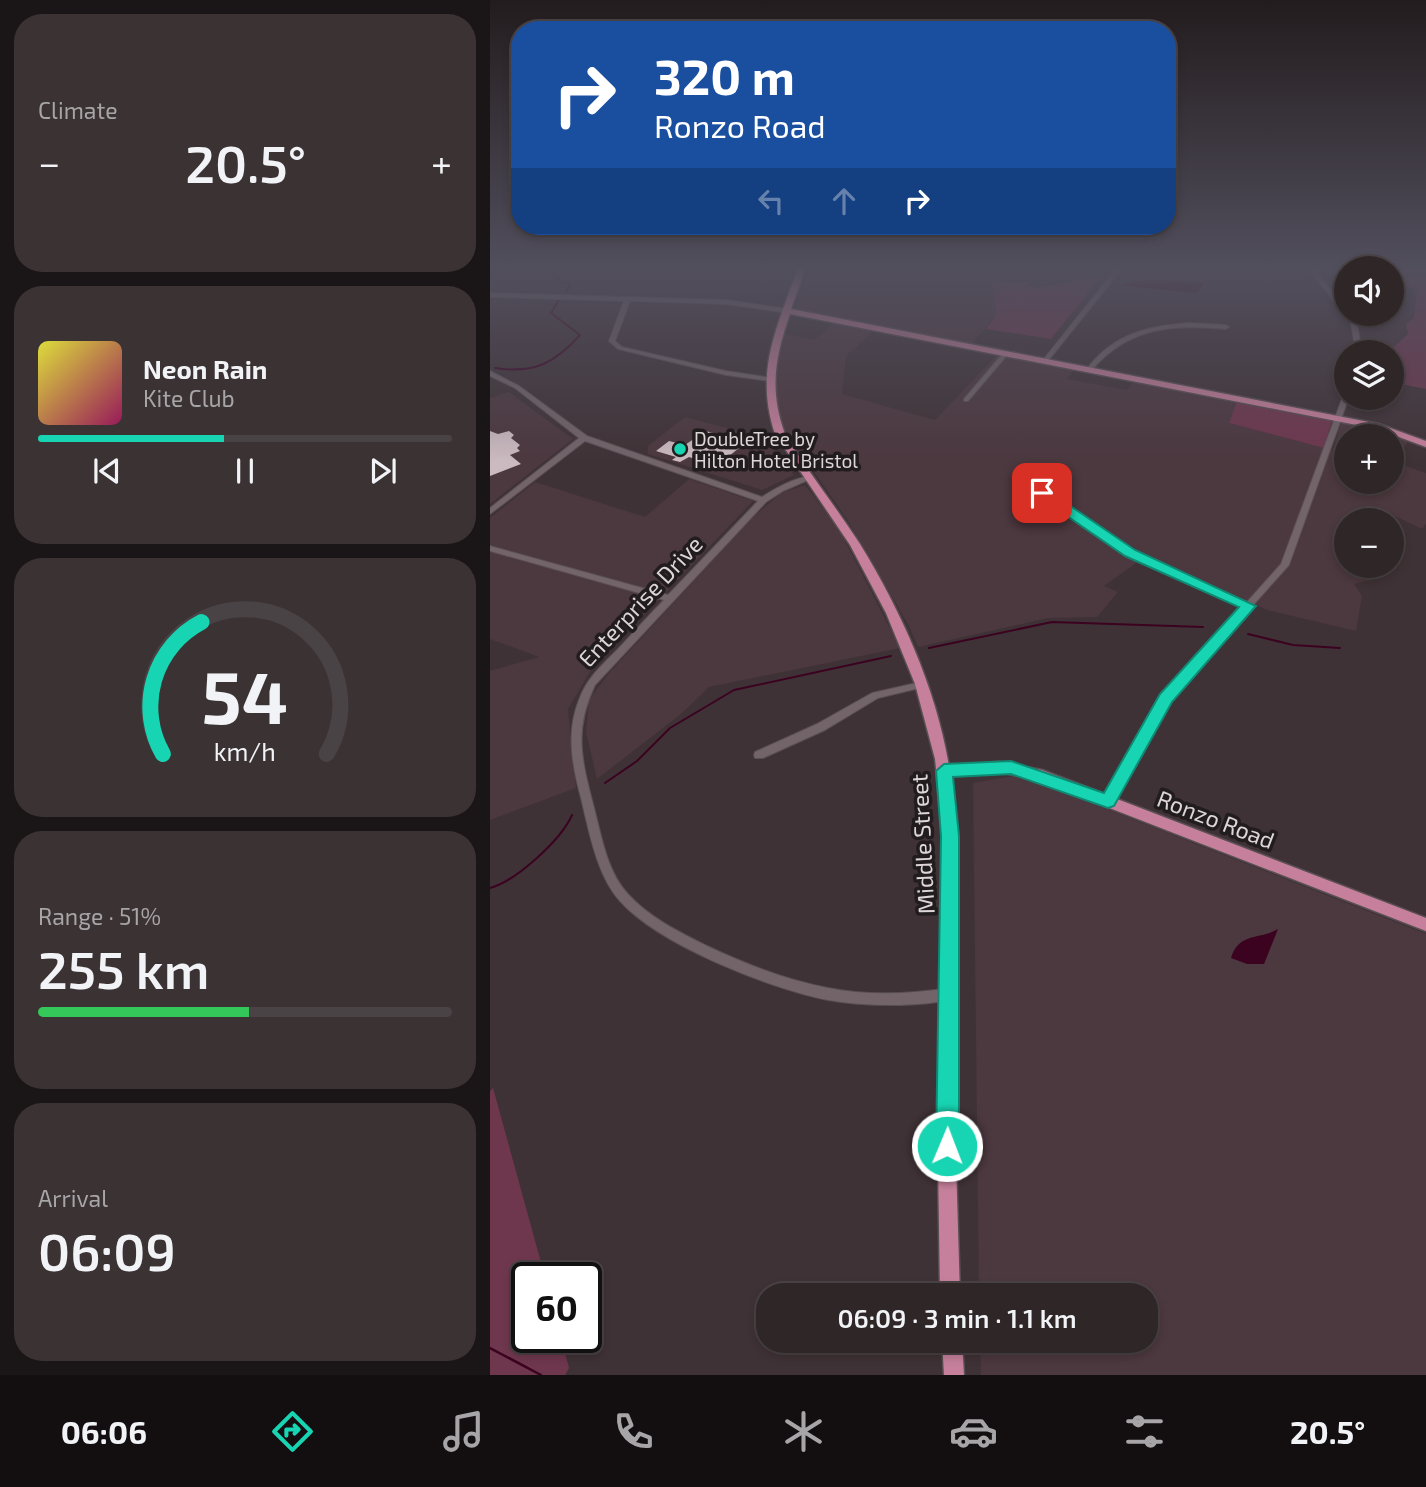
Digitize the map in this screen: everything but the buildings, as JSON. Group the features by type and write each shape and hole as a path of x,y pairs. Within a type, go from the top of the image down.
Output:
{"main road":[{"name":"Middle Street","path":"779,334 773,351 770,379 775,424 853,542 885,596 921,685 944,771 950,836 947,1168 950,1283"},
{"path":"908,334 1339,419 1391,431 1426,444"},
{"name":"Ronzo Road","path":"944,771 1011,768 1108,802 1426,925"},
{"path":"953,1353 954,1375"}],"street":[{"path":"615,334 612,341 620,348 726,373 770,379"},
{"path":"1045,361 1067,334"},
{"path":"1089,370 1110,348 1142,334"},
{"path":"966,400 1006,353"},
{"path":"490,373 517,387 584,438 763,500"},
{"path":"1108,802 1166,698 1280,572 1292,551 1342,410"},
{"path":"490,512 584,438"},
{"name":"Enterprise Drive","path":"809,478 780,489 763,500 668,598 591,683 579,706 574,732 577,758 601,853 614,883 624,897 667,932 807,989 863,997 950,994"},
{"path":"1040,491 1130,553 1248,606"},
{"path":"490,548 668,598"},
{"path":"759,755 821,727 876,695 921,685"}],"shaded area":[{"path":"784,334 815,340 821,334 870,334 846,356 842,394 935,420 998,354 1074,369 1067,379 1127,390 1134,381 1237,401 1229,423 1333,450 1334,447 1334,494 1404,494 1404,465 1426,473 1426,524 1422,529 1404,520 1404,508 1334,508 1334,578 1378,578 1354,584 1362,596 1356,631 1267,610 1146,556 1104,586 1118,592 1097,617 1048,618 918,647 909,626 848,521 779,421 777,353"},
{"path":"922,334 980,334 971,344"},
{"path":"1020,334 1055,334 1051,339"},
{"path":"1408,334 1426,334 1426,389 1404,385 1404,340 1402,340"},
{"path":"509,392 573,439 490,504 490,398"},
{"path":"1237,401 1332,420 1324,448 1229,423"},
{"path":"685,417 754,435 761,434 794,475 762,490 648,454 648,446"},
{"path":"689,479 753,501 591,670 568,709 576,788 490,820 490,671 539,657 490,639 490,518 535,482 645,517"},
{"path":"805,485 839,529 900,648 709,687 681,714 597,779 586,732 589,700 609,673 751,519 781,493"},
{"path":"1020,775 1426,934 1426,1375 981,1375 980,1353 1158,1353 1158,1283 979,1283 973,783"},
{"path":"1278,929 1264,964 1247,964 1231,958 1239,944 1245,940"},
{"path":"493,1088 541,1262 511,1262 511,1353 565,1353 569,1368 565,1375 490,1375 490,1091"}],"waterway":[{"path":"495,368 521,369 543,364 562,353 579,334"},
{"path":"929,648 1052,622 1203,627"},
{"path":"1248,634 1293,645 1340,648"},
{"path":"605,783 637,761 670,728 734,690 891,656"},
{"path":"490,888 512,877 537,858 558,836 572,815"},
{"path":"490,1348 541,1375"}],"place":[{"name":"DoubleTree by Hilton Hotel Bristol","path":"680,449"}],"route":[{"path":"947,1146 950,836 944,771 985,767 1011,768 1037,774 1108,802 1166,698 1248,606 1130,553 1042,493"}]}
